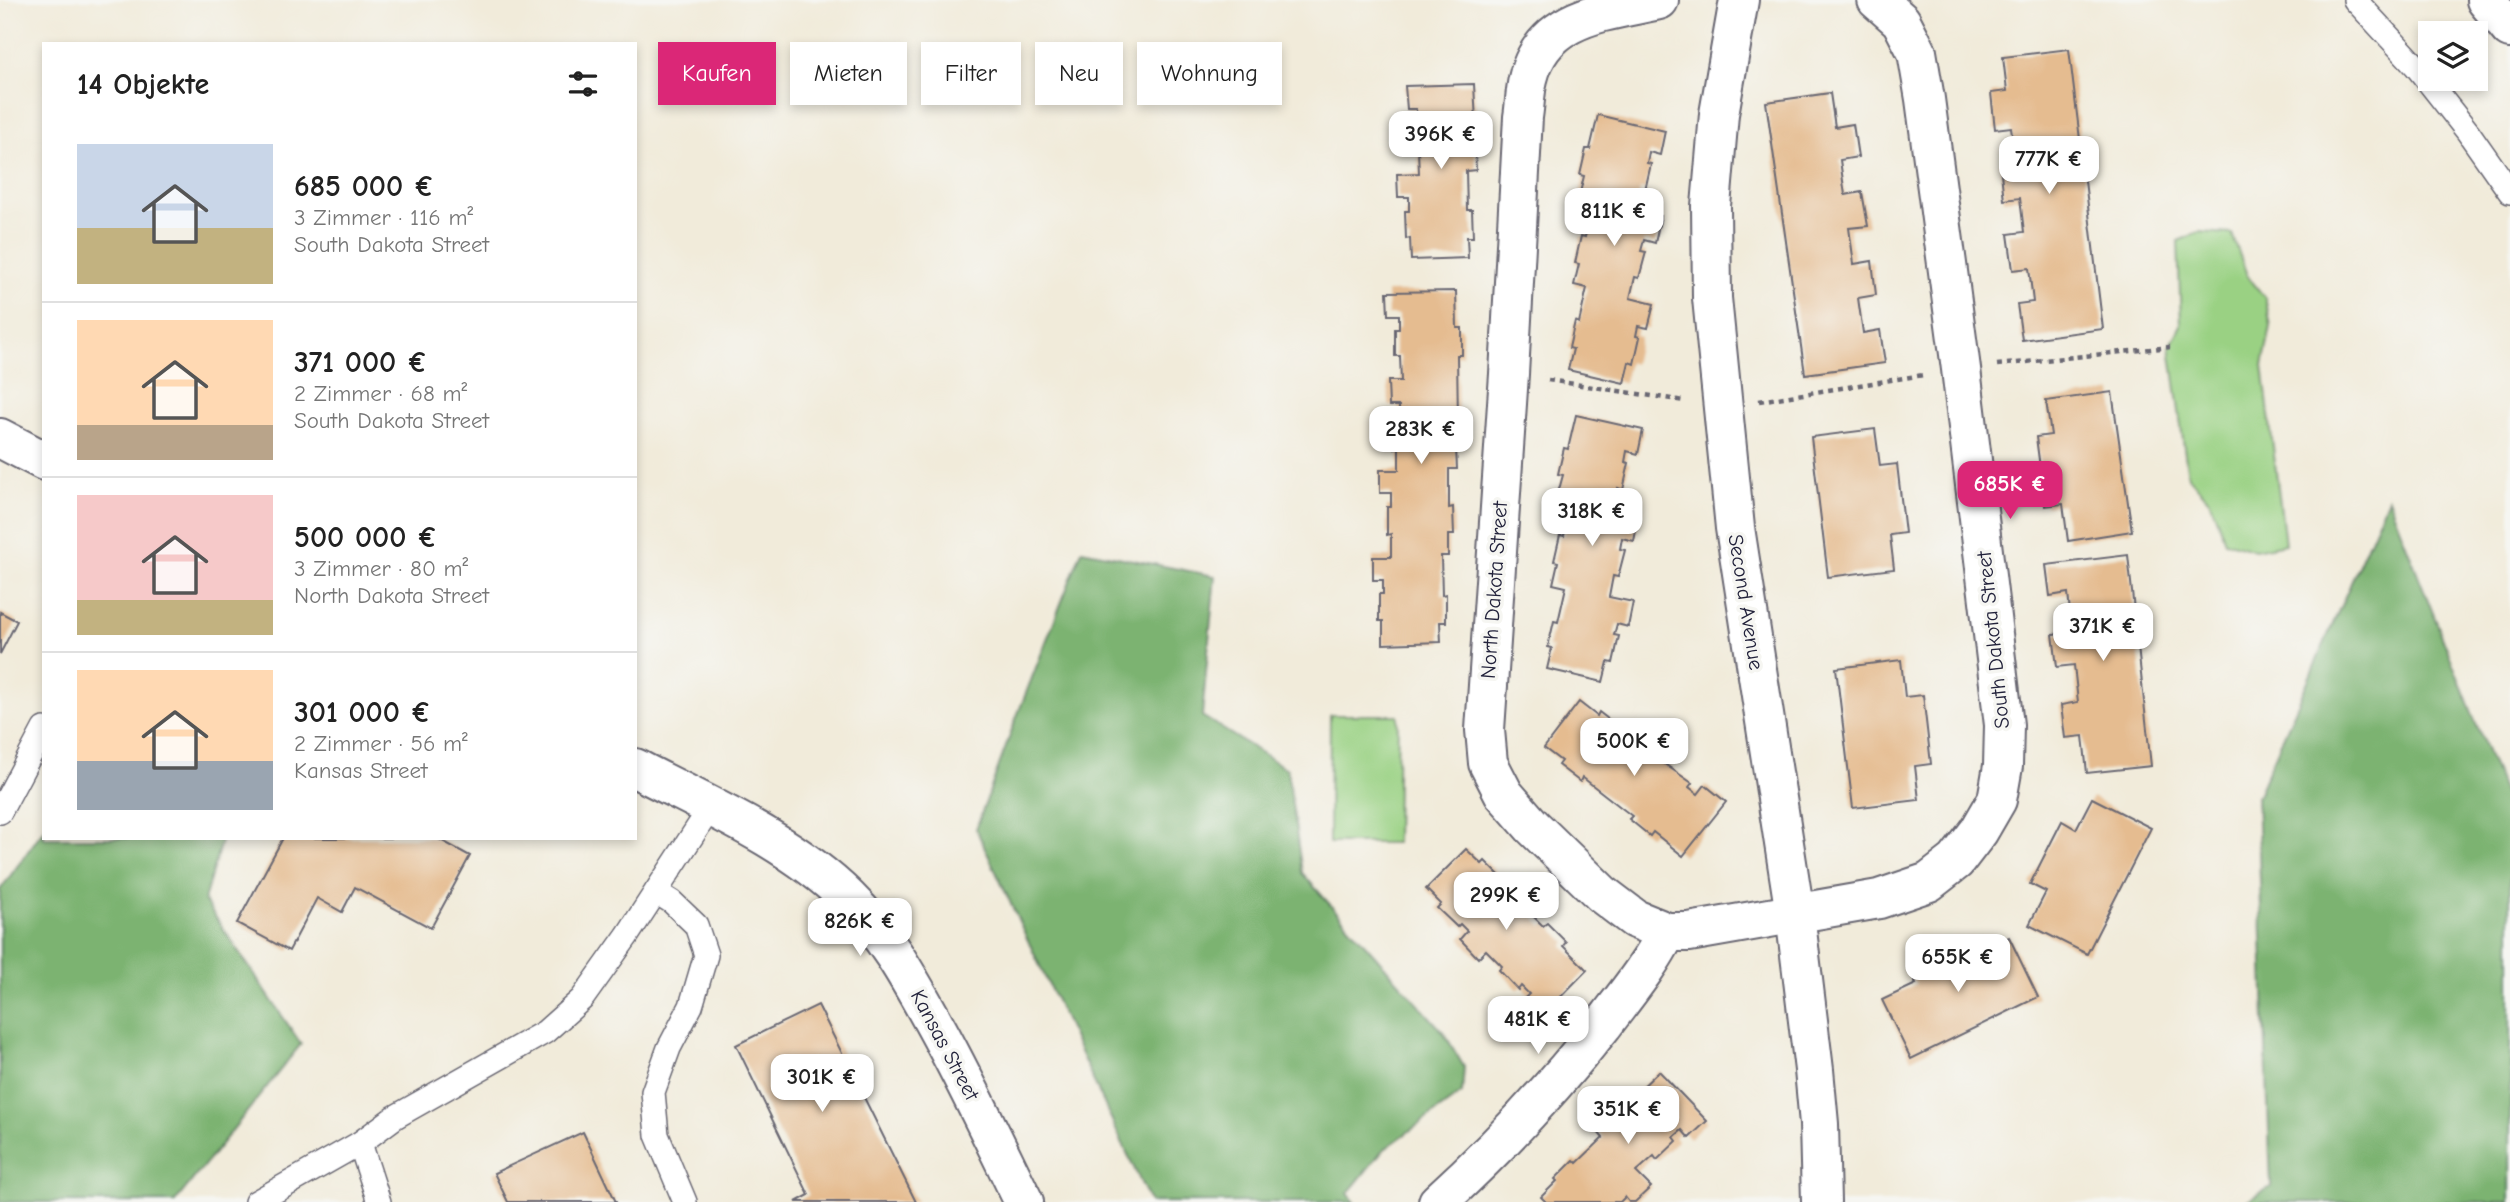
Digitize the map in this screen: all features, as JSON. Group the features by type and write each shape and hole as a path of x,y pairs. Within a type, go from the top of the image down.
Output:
{"street":[{"name":"North Dakota Street","path":"1660,0 1586,17 1556,31 1539,54 1528,78 1523,117 1485,730 1488,763 1504,794 1532,826 1602,894 1635,919 1667,932 1689,932 1794,914"},
{"name":"Second Avenue","path":"1738,0 1719,114 1711,205 1712,298 1735,528 1794,914 1818,1110 1821,1202"},
{"name":"South Dakota Street","path":"1794,914 1879,899 1929,882 1956,861 1979,831 1997,800 2003,766 2004,725 1961,369 1917,52 1901,21 1877,0"},
{"path":"2486,0 2510,29"},
{"path":"0,439 42,460"},
{"name":"Kansas Street","path":"637,769 798,856 849,899 903,966 958,1067 1024,1202"},
{"path":"1438,1202 1470,1174 1521,1121 1579,1055 1650,964 1667,932"}],"lane":[{"path":"2355,0 2416,66 2468,132 2510,192"},
{"path":"0,811 42,733"},
{"path":"256,1202 360,1143 396,1117 545,1032 582,999 711,807"},
{"path":"656,892 672,902 696,925 706,955 691,1006 669,1048 653,1092 657,1135 685,1202"},
{"path":"360,1143 379,1202"}],"path":[{"path":"1509,374 1721,407 1961,369 2170,347"}],"green space":[{"path":"2200,232 2232,234 2247,275 2265,298 2271,326 2263,366 2285,544 2255,550 2225,541 2210,501 2188,476 2170,347 2181,325 2178,241"},
{"path":"2388,498 2510,810 2510,1202 2244,1202 2271,1187 2257,797"},
{"path":"1082,550 1215,576 1202,716 1287,769 1302,873 1444,1033 1464,1067 1462,1093 1382,1151 1348,1193 1354,1202 1150,1202 976,829"},
{"path":"1330,715 1398,715 1396,843 1329,843"},
{"path":"42,832 42,840 221,840 204,900 301,1044 175,1202 0,1202 0,890"}],"building":[{"path":"2069,49 2103,329 2022,340 2017,304 2033,302 2029,268 2013,270 2008,234 2024,232 2020,198 2004,200 2000,164 2016,162 2011,127 1995,129 1991,93 2007,91 2003,57"},
{"path":"1474,84 1476,122 1480,122 1480,149 1475,149 1476,170 1466,171 1467,210 1472,210 1473,237 1467,237 1468,258 1411,260 1410,238 1406,239 1405,211 1409,211 1409,197 1398,197 1397,174 1419,173 1418,150 1414,150 1413,123 1417,123 1416,109 1407,109 1405,86"},
{"path":"1830,93 1835,127 1853,124 1858,157 1840,160 1845,195 1862,192 1868,226 1849,228 1854,264 1872,261 1876,295 1858,298 1863,333 1880,330 1885,363 1805,374 1766,102"},
{"path":"1598,115 1665,131 1660,155 1649,152 1647,163 1651,164 1645,190 1640,189 1635,210 1661,216 1655,243 1644,240 1641,251 1646,252 1639,278 1635,277 1630,298 1654,304 1648,328 1638,326 1636,336 1640,337 1634,364 1629,362 1624,383 1568,370 1573,349 1569,348 1575,321 1579,323 1587,288 1574,285 1579,264 1575,263 1581,236 1585,237 1594,201 1579,197 1584,176 1580,175 1586,149 1590,149"},
{"path":"1456,291 1457,328 1462,328 1462,355 1457,355 1458,421 1461,420 1462,447 1456,448 1457,469 1449,469 1449,508 1453,507 1454,535 1448,535 1448,556 1441,556 1442,595 1446,594 1446,622 1440,622 1441,642 1383,644 1383,621 1379,621 1379,594 1383,594 1383,580 1373,580 1373,557 1391,557 1391,534 1387,535 1387,507 1391,507 1391,493 1380,493 1380,470 1399,470 1399,447 1395,448 1395,420 1399,420 1399,406 1389,406 1388,381 1401,381 1400,356 1395,356 1395,329 1399,329 1399,315 1388,315 1387,292"},
{"path":"2112,392 2132,531 2068,541 2063,504 2045,506 2036,437 2051,435 2046,401"},
{"path":"1576,415 1643,430 1638,454 1627,451 1625,462 1629,463 1623,490 1618,488 1614,510 1639,516 1634,541 1622,538 1620,549 1625,550 1618,577 1613,576 1609,597 1633,602 1628,627 1617,624 1614,635 1619,636 1613,663 1608,662 1603,682 1547,669 1552,648 1548,647 1554,621 1558,622 1566,587 1553,584 1558,562 1554,561 1560,535 1564,536 1572,500 1557,497 1563,475 1558,474 1564,448 1568,449"},
{"path":"1875,429 1880,466 1897,464 1905,533 1890,535 1894,569 1828,577 1811,437"},
{"path":"2128,555 2151,766 2087,773 2083,736 2065,738 2061,705 2078,702 2074,665 2057,667 2053,634 2072,632 2068,593 2050,596 2046,565"},
{"path":"0,612 17,621 0,654"},
{"path":"1901,660 1905,697 1923,695 1931,764 1915,766 1919,800 1853,808 1836,668"},
{"path":"1579,702 1597,716 1599,712 1621,729 1618,732 1627,739 1634,731 1655,747 1650,754 1692,783 1689,787 1698,794 1705,785 1726,802 1683,856 1653,832 1650,836 1629,819 1632,816 1582,777 1580,782 1558,765 1561,761 1544,748"},
{"path":"2092,798 2151,828 2087,954 2029,925 2046,892 2030,884 2062,821 2076,829"},
{"path":"282,840 441,840 470,856 431,928 355,887 342,912 317,898 289,951 237,923"},
{"path":"1466,849 1482,864 1485,861 1504,880 1500,883 1543,926 1547,923 1566,942 1563,946 1587,970 1539,1019 1521,1002 1529,994 1521,986 1518,990 1499,970 1502,966 1486,950 1478,958 1460,939 1467,931 1460,924 1457,927 1437,908 1441,904 1426,889"},
{"path":"2009,937 2038,997 1911,1059 1882,1000 1916,984 1908,969 1971,938 1978,952"},
{"path":"818,1005 916,1202 796,1202 809,1195 736,1045"},
{"path":"1659,1071 1707,1121 1689,1138 1682,1130 1674,1137 1677,1141 1657,1160 1654,1156 1636,1172 1651,1187 1635,1202 1629,1202 1625,1197 1620,1202 1546,1202 1541,1197 1557,1181 1555,1179 1574,1160 1577,1163 1603,1138 1597,1131 1614,1114 1612,1111 1631,1092 1634,1095"},
{"path":"583,1132 616,1202 508,1202 494,1173"}]}
